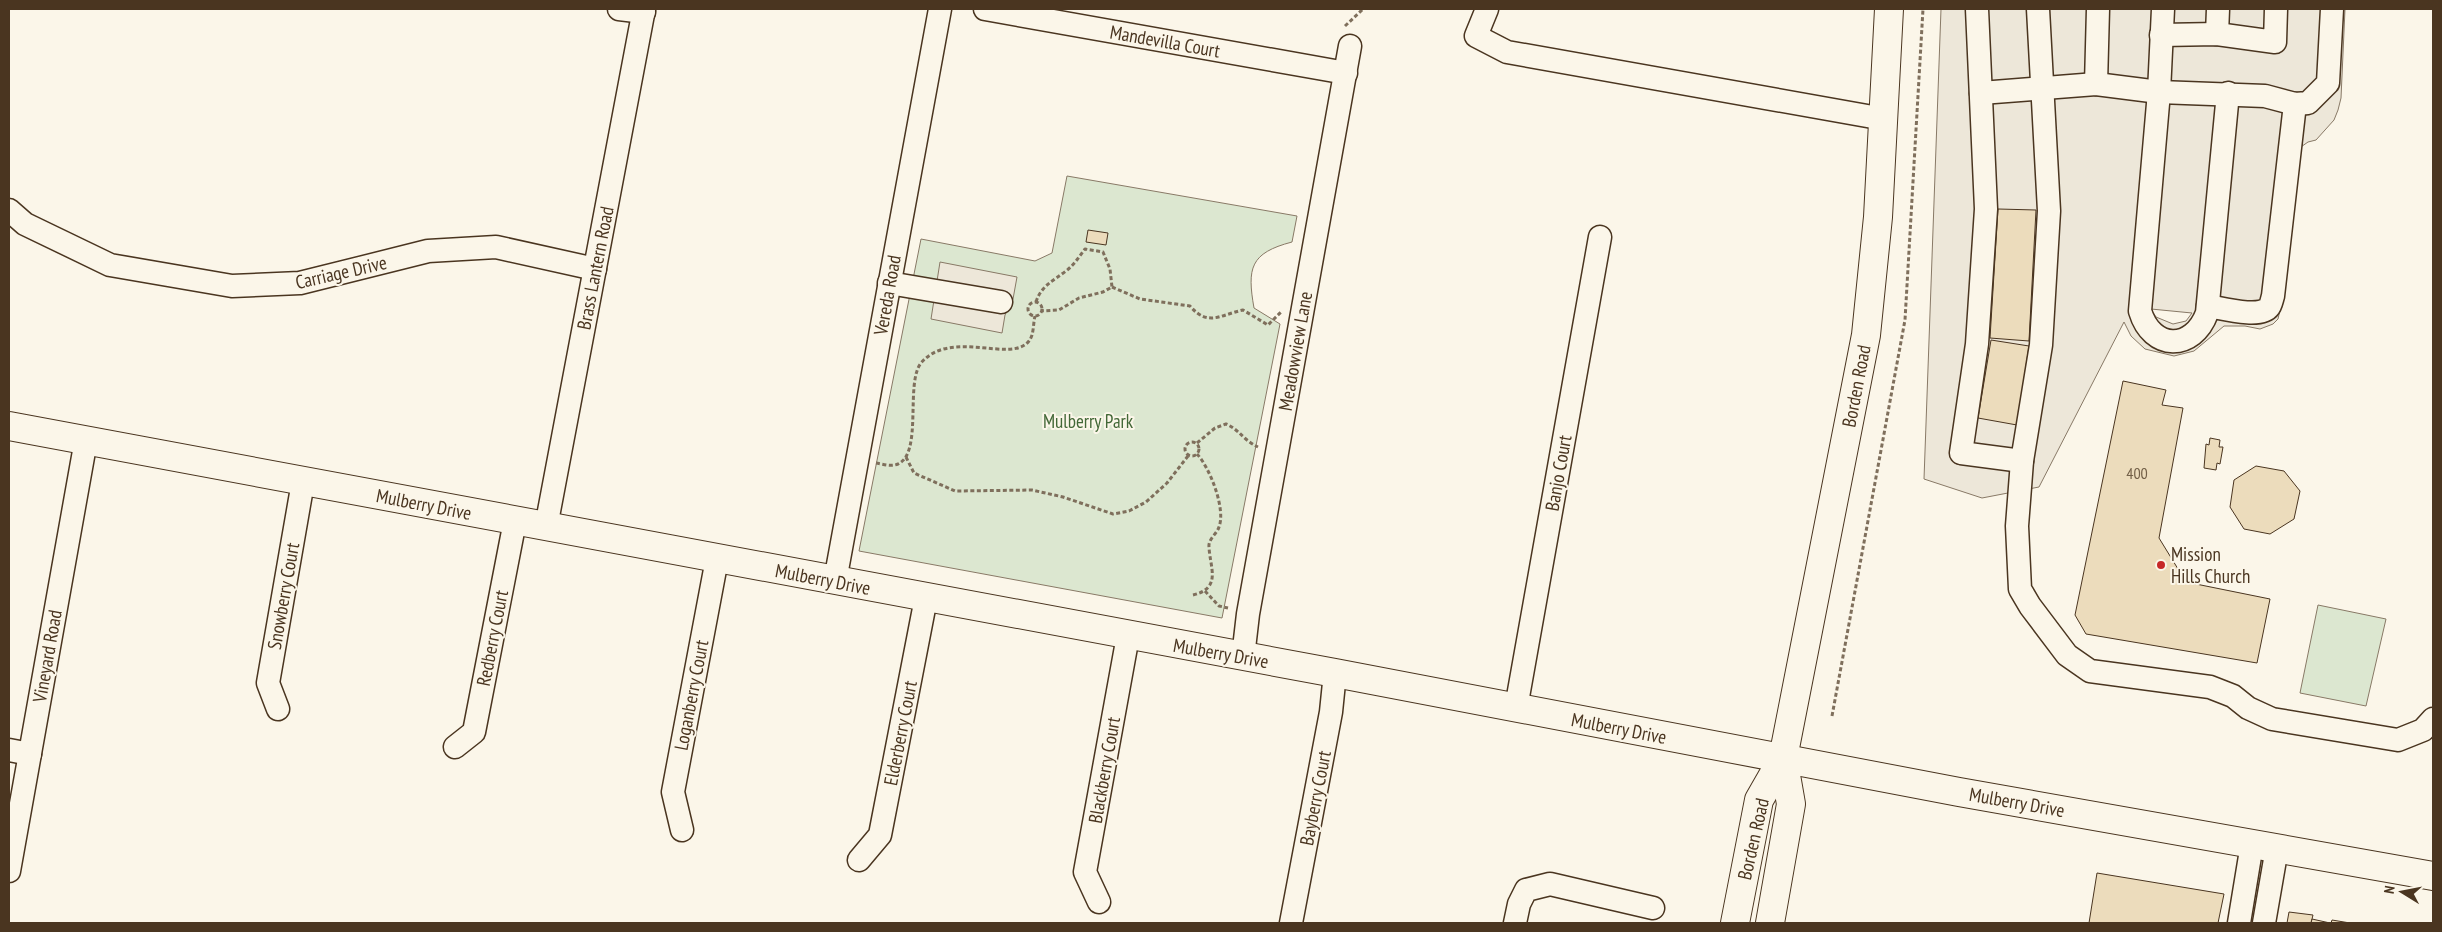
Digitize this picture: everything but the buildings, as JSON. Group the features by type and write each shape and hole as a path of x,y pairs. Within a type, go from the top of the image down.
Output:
{"main road":[{"name":"Borden Road","path":"1735,923 1759,800 1783,758 1866,335 1878,217 1889,9"},
{"name":"Mulberry Drive","path":"9,426 1783,758 2433,876"},
{"name":"Borden Road","path":"1770,923 1791,804 1783,758"}],"street":[{"path":"619,9 644,10"},
{"name":"Vereda Road","path":"835,581 940,9"},
{"name":"Mandevilla Court","path":"985,9 1346,73"},
{"path":"1487,9 1476,36 1507,52 1884,119"},
{"path":"1977,9 1986,209 1977,344 1961,453 2022,462"},
{"path":"2038,9 2044,88 2049,221 2042,345 2022,462 2017,526 2020,589 2030,606 2067,655 2090,671 2210,687 2232,696 2248,708 2272,720 2398,740 2423,730 2433,719"},
{"path":"2096,84 2098,9"},
{"path":"2162,9 2159,92 2140,311 2148,330 2157,337 2176,341 2195,334 2203,324 2208,306 2228,93"},
{"path":"2217,34 2218,9"},
{"path":"2161,35 2217,34 2275,42 2276,9"},
{"path":"1982,93 2096,84 2159,92 2228,93 2264,96 2295,104 2308,103 2328,83 2332,9"},
{"name":"Brass Lantern Road","path":"546,527 644,10"},
{"name":"Meadowview Lane","path":"1243,657 1248,614 1350,46"},
{"path":"2208,306 2252,313 2262,312 2269,307 2273,296 2295,104"},
{"name":"Carriage Drive","path":"9,210 25,224 110,265 232,286 300,284 428,251 467,249 496,248 595,270"},
{"name":"Banjo Court","path":"1516,708 1600,237"},
{"path":"889,283 1001,302"},
{"name":"Vineyard Road","path":"9,871 19,752 86,440"},
{"name":"Snowberry Court","path":"278,709 268,683 303,482"},
{"name":"Redberry Court","path":"456,747 474,732 515,521"},
{"name":"Loganberry Court","path":"682,830 673,792 717,559"},
{"name":"Elderberry Court","path":"859,860 880,835 926,598"},
{"name":"Blackberry Court","path":"1099,902 1085,872 1128,636"},
{"name":"Bayberry Court","path":"1291,923 1331,712 1335,673"},
{"path":"2239,923 2265,846"},
{"path":"2264,923 2265,846"},
{"path":"1515,923 1519,904 1526,890 1550,884 1653,908"}],"path":[{"path":"1832,716 1905,320 1923,9"},
{"path":"1036,302 1038,294 1045,285 1074,264 1085,249 1103,252 1110,269 1112,287"},
{"path":"1112,287 1140,299 1190,306 1199,316 1210,319 1243,310 1268,325 1280,311 1302,311"},
{"path":"857,460 891,466 898,464 906,457 914,417 916,369 926,358 942,348 957,346 1002,350 1022,346 1028,342 1032,335 1035,316 1041,311 1059,310 1079,298 1103,292 1112,287"},
{"path":"1036,302 1040,304 1041,311"},
{"path":"1035,316 1030,314 1028,308 1032,303 1036,302"},
{"path":"1196,444 1215,428 1226,424 1235,428 1246,441 1259,448 1278,450"},
{"path":"1188,456 1184,450 1186,445 1192,442 1196,444 1199,450 1197,454"},
{"path":"906,457 914,473 955,491 1032,490 1113,514 1129,511 1146,502 1167,483 1188,456 1197,454"},
{"path":"1193,595 1205,591 1210,584 1213,574 1208,546 1219,529 1222,515 1204,461 1197,454"},
{"path":"1205,591 1219,606 1248,614"}],"green space":[{"name":"Mulberry Park","path":"1067,176 1297,216 1292,242 1267,251 1255,264 1252,272 1251,282 1254,308 1280,324 1222,618 859,551 921,239 1035,261 1052,253"},
{"path":"2318,605 2386,619 2366,706 2300,693"}],"shaded area":[{"path":"1941,9 2345,9 2341,98 2338,110 2334,120 2316,140 2308,142 2298,149 2284,292 2278,319 2273,324 2260,329 2245,326 2224,326 2194,351 2174,356 2145,349 2131,336 2124,322 2039,487 1982,498 1924,479","holes":["2151,309 2192,313 2186,321 2173,324 2156,317"]},
{"path":"940,262 1017,277 1013,299 1005,315 1002,333 931,319"}],"place":[{"name":"Mission Hills Church","path":"2161,565"}]}
